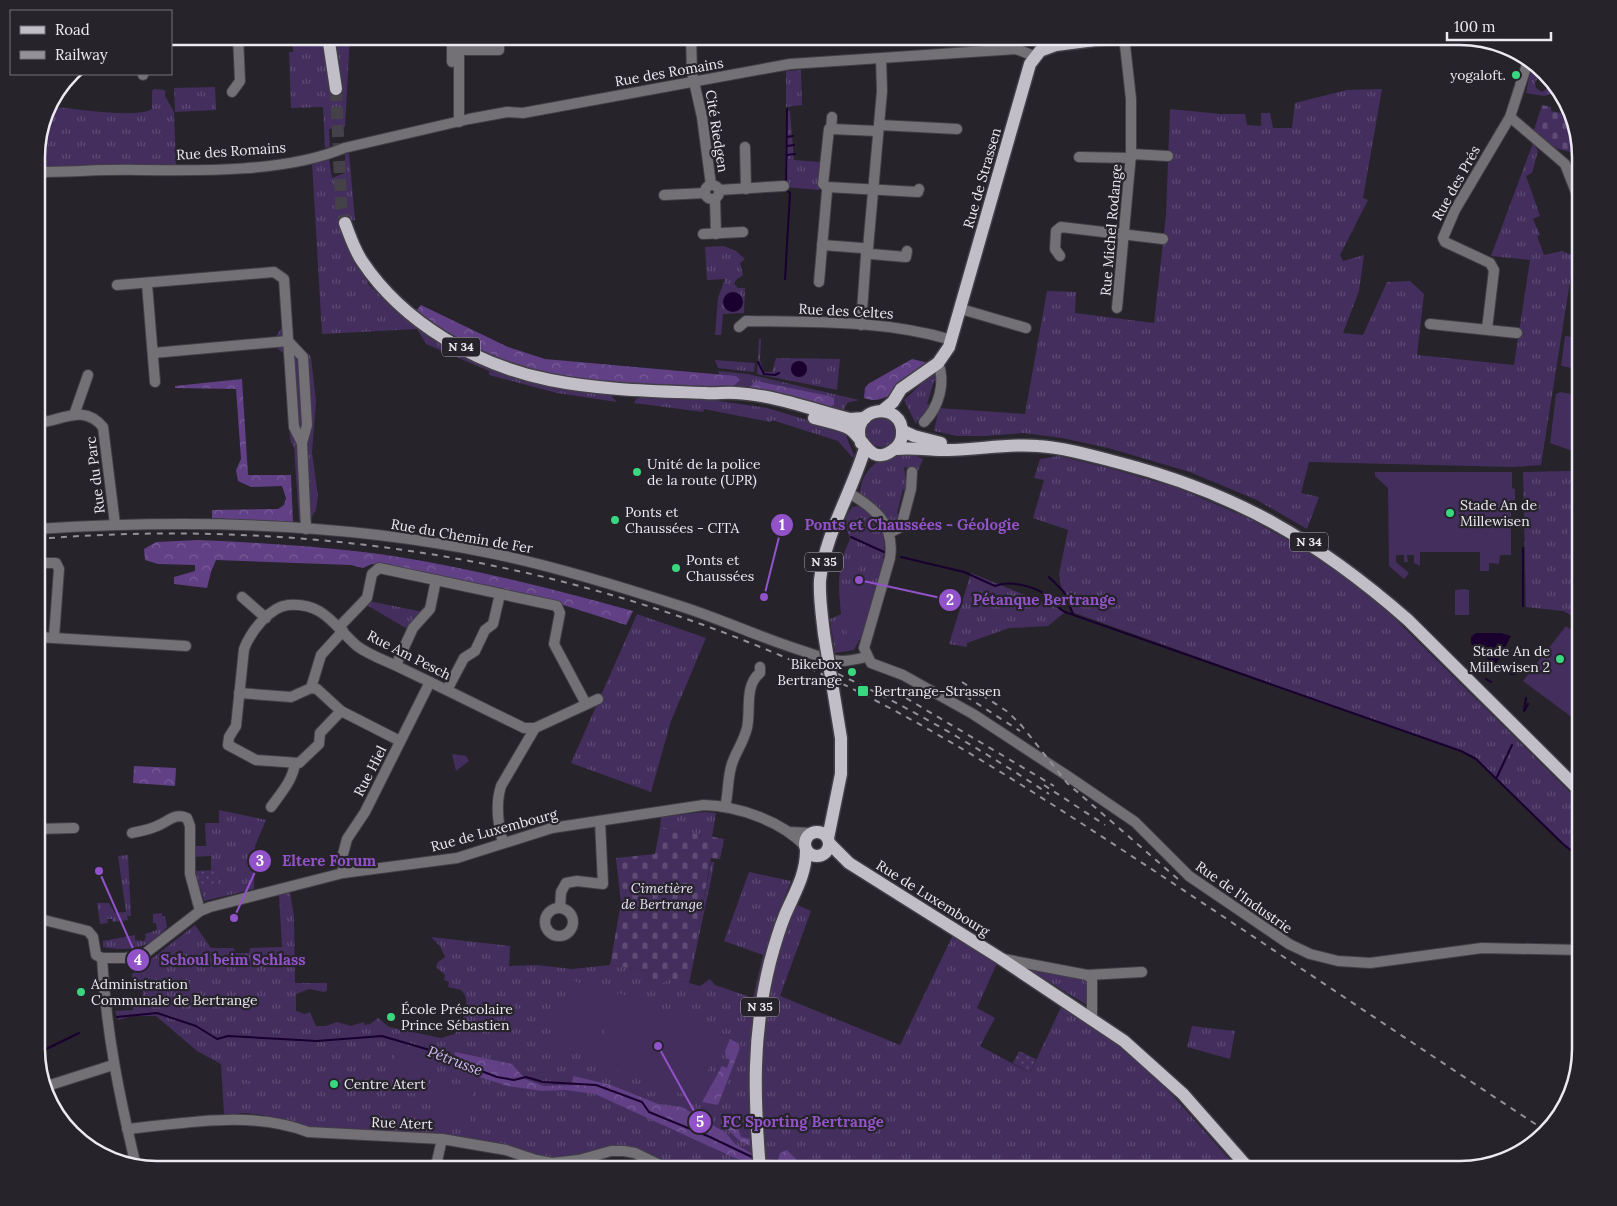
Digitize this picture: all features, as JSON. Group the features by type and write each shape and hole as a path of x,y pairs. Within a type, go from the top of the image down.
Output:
{"main road":[{"path":"329,45 336,89"},
{"path":"1034,56 1047,47 1056,45"},
{"name":"Rue de Strassen","path":"882,410 893,402 901,389 938,363 949,348 1006,145 1034,56"},
{"name":"N 34","path":"344,223 361,260 385,290 434,331 477,355 512,369 558,381 707,393 737,393 850,419 865,418 869,414 882,410 889,412 900,425 930,441 991,447"},
{"name":"Rue de Strassen","path":"900,425 899,405 903,396 923,375"},
{"name":"N 34","path":"707,393 771,406 848,428 871,452 884,454 896,449 910,447 946,450 1023,445 1052,447 1150,470 1222,496 1288,529 1338,562 1389,603 1572,783"},
{"path":"863,445 859,429 865,418"},
{"path":"896,449 900,444 900,425"},
{"name":"N 35","path":"828,840 832,810 841,774 841,738 824,634 820,591 822,568 863,445"},
{"name":"N 35","path":"848,494 870,464 884,454"},
{"name":"N 35","path":"813,833 832,810"},
{"path":"813,833 822,833 828,840 828,850 812,852 805,841 813,833"},
{"name":"Rue de Luxembourg","path":"828,840 849,864"},
{"name":"N 35","path":"759,1161 754,1084 755,1044 761,1000 770,960 785,915 812,852"},
{"name":"Rue de Luxembourg","path":"812,852 849,864 1092,1017 1163,1074 1242,1161"}],"street":[{"path":"232,92 240,81 238,45"},
{"path":"452,45 456,122"},
{"path":"456,122 459,50 499,50 499,45"},
{"name":"Cité Riedgen","path":"691,45 692,73 702,117 713,192 716,234"},
{"name":"Rue Michel Rodange","path":"1117,308 1131,156 1132,99 1126,45"},
{"name":"Rue des Romains","path":"45,172 246,168 298,162 347,147 456,122 507,112 532,111 790,64 1016,49 1034,56"},
{"path":"862,324 878,128 881,58"},
{"name":"Rue des Prés","path":"1487,329 1494,270 1490,263 1445,242 1443,238 1455,210 1510,117 1529,68"},
{"path":"832,117 831,129 829,129 827,158 824,161 823,184 827,187 873,190 918,192 920,189"},
{"path":"1510,117 1565,164 1572,182"},
{"path":"831,129 957,129"},
{"name":"Cité Riedgen","path":"745,147 746,189"},
{"path":"1080,157 1131,156"},
{"name":"Rue Michel Rodange","path":"1131,156 1168,156"},
{"name":"Cité Riedgen","path":"664,195 784,186"},
{"path":"819,282 827,187"},
{"path":"1060,256 1055,249 1056,231 1061,227 1164,238"},
{"path":"703,234 743,232"},
{"path":"822,246 862,248 871,254 906,256 907,251"},
{"path":"117,285 274,272 284,279 294,427 302,443 306,529"},
{"path":"147,284 154,382"},
{"path":"961,309 1026,328"},
{"name":"Rue des Celtes","path":"740,326 746,320 862,324 920,331 952,340"},
{"path":"1430,324 1518,333"},
{"path":"153,353 288,341"},
{"path":"924,422 934,412 944,376 938,363"},
{"path":"74,415 88,375"},
{"name":"Rue du Parc","path":"45,421 87,414 96,418 103,427 115,524"},
{"path":"889,533 901,527 911,489 912,472"},
{"path":"848,494 878,513 889,533 890,558 864,648 866,657"},
{"name":"Rue du Chemin de Fer","path":"45,528 115,524 225,524 306,529 416,540 510,557 576,574 682,606 814,654 839,661 866,657"},
{"path":"45,563 56,563 59,569 54,637"},
{"path":"311,688 321,655 367,598 372,574 379,568 557,606 560,613 554,644 586,704"},
{"path":"396,665 413,628 430,609 436,580"},
{"path":"447,690 464,658 475,651 485,630 493,624 500,594"},
{"path":"242,597 266,618"},
{"name":"Rue Am Pesch","path":"295,763 256,760 228,745 229,737 236,726 244,649 248,640 266,618 282,606 311,608 327,614 358,646 524,728 535,728"},
{"path":"45,637 186,646"},
{"name":"Rue de l'Industrie","path":"866,657 871,663 903,675 973,714 1069,777 1134,822 1189,876 1289,944 1310,954 1338,961 1370,963 1490,947 1572,950"},
{"path":"725,807 733,761 743,744 748,720 748,703 754,677 760,673 760,667"},
{"name":"Rue Hiel","path":"343,873 343,854 347,839 365,812 430,682"},
{"path":"239,693 291,697 311,688 322,692 341,711 400,741"},
{"path":"503,843 498,817 498,796 501,786 535,728 598,699"},
{"path":"271,807 294,772 295,763 302,762 319,744 320,734 341,711"},
{"path":"1558,768 1572,777"},
{"name":"Rue de Luxembourg","path":"102,958 126,958 143,955 200,910 343,873 434,862 472,854 552,828 704,805 725,807 745,812 789,831 813,833"},
{"path":"132,833 157,826 181,815 187,818 190,826 190,874 200,910"},
{"path":"560,908 561,892 566,883 577,881 603,884 600,821"},
{"path":"45,829 74,828"},
{"name":"Rue de Luxembourg","path":"789,831 812,852"},
{"path":"45,920 91,933 96,955 102,958 105,1004 113,1065 134,1159"},
{"name":"Rue de Luxembourg","path":"1000,958 1087,974 1142,972"},
{"path":"1087,974 1092,979 1092,1017"},
{"path":"51,1085 113,1065"},
{"name":"Rue Atert","path":"127,1129 240,1119 288,1124 308,1132 442,1139 506,1150 538,1161"},
{"path":"437,1161 442,1139"},
{"name":"Rue Atert","path":"574,1161 610,1151 624,1151 635,1153 651,1161"}],"green space":[{"path":"293,45 325,45 342,89 335,45 350,45 345,127 329,129 330,147 325,148 323,107 291,108 289,52 293,52"},
{"path":"801,70 802,105 786,107 786,71"},
{"path":"1531,71 1539,78 1535,82 1536,88 1542,92 1548,88 1552,93 1544,96 1526,93"},
{"path":"215,87 216,110 175,112 174,88"},
{"path":"154,89 165,90 165,96 174,112 176,165 45,167 46,142 53,114 57,107 118,113 144,112 152,109 152,91"},
{"path":"1382,89 1363,198 1368,200 1340,255 1343,261 1364,255 1359,291 1343,333 1363,335 1387,282 1410,281 1424,294 1417,355 1514,365 1530,260 1491,256 1533,143 1538,151 1532,173 1526,176 1540,216 1533,219 1540,235 1537,236 1544,255 1562,251 1572,255 1572,269 1541,465 1514,467 1309,462 1301,493 1319,497 1307,529 1257,500 1190,472 1108,448 1062,438 1024,433 957,436 934,431 939,408 1025,414 1047,291 1076,292 1075,313 1154,323 1166,215 1170,109 1221,114 1245,114 1247,125 1261,126 1261,113 1270,113 1273,128 1292,128 1295,103 1347,90"},
{"path":"1542,105 1551,107 1551,111 1561,113 1562,110 1568,128 1572,152 1558,149 1533,133"},
{"path":"786,110 790,111 794,160 820,162 819,190 785,187"},
{"path":"349,153 355,220 345,223 341,228 347,246 369,285 392,307 425,330 609,394 617,402 557,393 489,375 489,371 426,344 417,329 322,334 312,162 329,159 332,178 345,173 345,154"},
{"path":"724,246 736,251 745,259 740,263 743,275 734,284 738,288 745,288 744,313 723,314 721,335 715,335 718,298 725,279 707,280 705,247"},
{"path":"421,305 508,347 545,359 736,376 740,380 729,390 617,384 534,372 483,354 460,341 415,312"},
{"path":"282,328 287,328 289,341 301,353 308,353 311,357 316,401 312,452 318,496 316,510 311,518 299,519 294,448 290,439 284,354 277,348 276,336"},
{"path":"1565,336 1572,337 1572,368 1561,366"},
{"path":"759,339 761,339 760,360 764,372 772,372 776,358 840,359 837,390 757,374"},
{"path":"912,359 929,363 891,395 873,400 864,398 865,388 868,384"},
{"path":"715,360 755,363 754,372 718,368"},
{"path":"718,371 748,374 859,400 847,403 842,413 751,392 729,390 736,376 720,376"},
{"path":"934,372 938,372 939,381 934,381 927,404 933,405 918,419 916,424 904,400"},
{"path":"242,379 248,475 291,475 293,523 212,518 212,510 278,509 284,505 286,498 282,486 251,487 238,481 236,470 241,459 236,389 175,388 175,386"},
{"path":"756,381 829,396 834,398 834,405 822,409 751,392 750,387"},
{"path":"1561,392 1572,394 1572,451 1550,443 1556,394"},
{"path":"644,396 719,401 767,408 844,431 854,455 853,458 838,441 772,420 771,422 704,409 703,412 634,403 636,399"},
{"path":"881,417 887,418 895,426 895,438 887,446 881,447 875,446 867,438 866,432 867,426 875,418"},
{"path":"907,452 923,459 918,471 904,467 908,492 903,489 897,513 901,516 895,525 890,523 879,507 860,494 861,485 864,477 875,464 890,455"},
{"path":"1058,456 1109,468 1178,488 1248,518 1300,547 1346,578 1390,614 1572,794 1572,852 1474,756 1072,612 1061,587 1059,574 1068,530 1033,518 1044,480 1034,478 1040,459"},
{"name":"Stade An de Millewisen","path":"1375,472 1512,472 1512,488 1515,489 1515,500 1511,500 1511,555 1500,555 1499,564 1489,563 1489,571 1480,571 1480,552 1420,552 1420,566 1414,563 1414,555 1407,555 1408,562 1404,562 1404,555 1396,555 1396,562 1409,573 1404,579 1389,566 1388,488 1375,476"},
{"path":"1523,472 1572,472 1572,616 1563,611 1526,607"},
{"path":"859,506 879,524 884,539 883,562 862,634 854,650 835,653 830,619 841,614 840,575 843,558 850,539 844,520 852,507"},
{"path":"1572,526 1572,542 1563,540"},
{"path":"198,540 299,546 399,557 517,581 633,611 626,625 557,603 372,564 363,568 351,565 216,560 207,588 174,584 174,577 195,571 195,565 158,564 145,560 144,549 156,542"},
{"path":"850,556 855,558 861,578 877,583 860,640 848,642 846,629 837,621 841,614 841,606 854,598 851,596 854,581 845,579"},
{"path":"971,573 1065,612 1048,626 1009,628 967,643 967,647 949,644"},
{"path":"1455,590 1469,590 1469,615 1455,615"},
{"path":"369,601 423,612 409,630 365,604"},
{"path":"637,614 706,638 671,721 651,792 571,763"},
{"name":"Stade An de Millewisen 2","path":"1566,626 1572,630 1572,717 1523,681"},
{"path":"452,754 466,756 469,761 456,771"},
{"path":"134,766 176,768 175,786 133,783"},
{"path":"219,810 266,820 255,846 254,889 204,901 201,889 196,887 215,870 211,870 211,856 193,857 192,846 206,846 205,823 219,823"},
{"path":"704,812 716,813 712,837 660,827 661,817"},
{"name":"Cimetière de Bertrange","path":"660,827 724,839 720,859 711,858 689,982 669,978 664,984 660,985 653,981 652,972 610,965 621,903 616,858 655,854"},
{"path":"128,855 131,916 127,916 128,920 113,922 112,919 107,919 108,923 100,924 97,903 109,903 115,913 126,912 118,856"},
{"path":"711,862 714,862 713,870 689,983 700,986 710,979 715,985 753,998 763,955 724,941 749,872 791,881 784,899 811,911 780,996 900,1045 953,935 997,963 977,1008 995,1018 980,1046 1030,1073 1062,1005 1124,1049 1158,1079 1231,1161 798,1161 787,1150 779,1160 766,1159 766,1153 759,1149 763,1161 651,1161 635,1153 561,1161 506,1150 264,1121 264,1115 244,1113 224,1115 221,1064 197,1051 156,1016 133,1016 118,1020 115,1011 133,1010 133,999 143,999 142,988 133,988 132,974 195,925 211,948 234,948 235,953 249,953 250,948 282,947 279,895 290,892 294,917 295,983 327,983 327,990 325,992 309,989 296,994 296,1011 305,1014 310,1012 316,1026 326,1026 337,1022 351,1026 364,1022 364,1025 370,1024 378,1018 389,1027 441,1038 455,1034 465,1012 466,1000 461,990 448,987 449,982 444,980 445,975 436,967 438,962 445,957 440,946 431,937 510,946 509,966 536,965 572,969 610,965 652,972 688,982"},
{"path":"215,870 218,884 196,887 193,871"},
{"path":"162,913 162,916 165,916 167,927 153,940 130,949 103,947 103,941 135,935 135,940 144,941 145,934 157,930 156,923 153,923 153,914"},
{"path":"1028,969 1087,980 1089,985 1087,1005"},
{"path":"571,980 614,996 592,1058 548,1043"},
{"path":"618,993 722,1030 698,1099 594,1062"},
{"path":"1192,1026 1235,1031 1230,1059 1187,1047"},
{"path":"730,1039 737,1043 740,1048 718,1105 702,1102 722,1066 727,1068 730,1060 726,1058 725,1051"},
{"path":"1019,1051 1036,1059 1030,1073 1013,1063"},
{"path":"455,1052 512,1064 525,1079 544,1086 573,1085 573,1076 611,1085 658,1104 682,1107 726,1133 735,1144 751,1153 752,1161 735,1158 595,1094 565,1090 542,1091 508,1086 457,1070 454,1065"},
{"path":"395,1053 430,1055 428,1094 392,1092"},
{"path":"250,1057 258,1060 257,1080 252,1082 244,1079 245,1059"},
{"path":"434,1084 473,1087 470,1125 431,1122"},
{"path":"721,1121 738,1128 741,1137 750,1139 750,1146 737,1139 721,1124"},
{"path":"787,1150 798,1161 766,1161 766,1159 778,1160 780,1153"}],"shaded area":[{"path":"729,292 737,292 743,298 743,306 737,312 729,312 723,306 723,298"},
{"path":"796,361 802,361 807,366 805,375 796,377 791,372 791,366"},
{"path":"1476,633 1501,633 1511,636 1496,664 1490,662 1471,643 1471,637"}],"waterway":[{"path":"786,184 787,109"},
{"path":"787,137 793,136"},
{"path":"787,146 794,145"},
{"path":"787,155 795,154"},
{"path":"785,279 790,193 786,190"},
{"path":"758,362 764,374 775,375 779,373"},
{"path":"851,537 884,552"},
{"path":"1523,548 1523,606"},
{"path":"901,557 964,572 995,586 1015,584 1029,587 1048,596 1065,612 1461,751 1476,759 1572,851"},
{"path":"1049,577 1064,592 1073,614"},
{"path":"1520,647 1522,653"},
{"path":"1512,663 1514,667"},
{"path":"1486,679 1491,682"},
{"path":"1524,711 1526,698"},
{"path":"1525,710 1528,704"},
{"path":"1497,777 1512,745"},
{"name":"Pétrusse","path":"117,1017 157,1013 196,1026 217,1039 228,1036 317,1041 382,1036 457,1058 468,1066 497,1077 514,1080 526,1077 543,1082 596,1085 642,1102 649,1112 710,1137 754,1158"},
{"name":"Pétrusse","path":"45,1050 79,1033"}],"tunnel":[{"path":"336,89 341,204 345,223"}],"railway":[{"path":"45,539 138,534 239,535 340,542 440,556 539,576 637,603 733,636 826,676 953,743 1075,819 1540,1127"},
{"path":"838,674 946,730 1049,794"},
{"path":"962,682 1008,712 1022,726 1067,783 1179,880"},
{"path":"956,690 1020,731"},
{"path":"906,698 1054,786"},
{"path":"1044,785 1105,825"}],"place":[{"name":"yogaloft.","path":"1516,75"},
{"name":"Unité de la police de la route (UPR)","path":"637,472"},
{"name":"Stade An de Millewisen","path":"1450,513"},
{"name":"Ponts et Chaussées - CITA","path":"615,520"},
{"name":"Ponts et Chaussées","path":"676,568"},
{"name":"Pétanque Bertrange","path":"859,580"},
{"name":"Ponts et Chaussées - Géologie","path":"764,597"},
{"name":"Stade An de Millewisen 2","path":"1560,659"},
{"name":"Bikebox Bertrange","path":"852,672"},
{"name":"Bertrange-Strassen","path":"863,691"},
{"name":"Schoul beim Schlass","path":"99,871"},
{"name":"Eltere Forum","path":"234,918"},
{"name":"Administration Communale de Bertrange","path":"81,992"},
{"name":"École Préscolaire Prince Sébastien","path":"391,1017"},
{"name":"FC Sporting Bertrange","path":"658,1046"},
{"name":"Centre Atert","path":"334,1084"}]}
